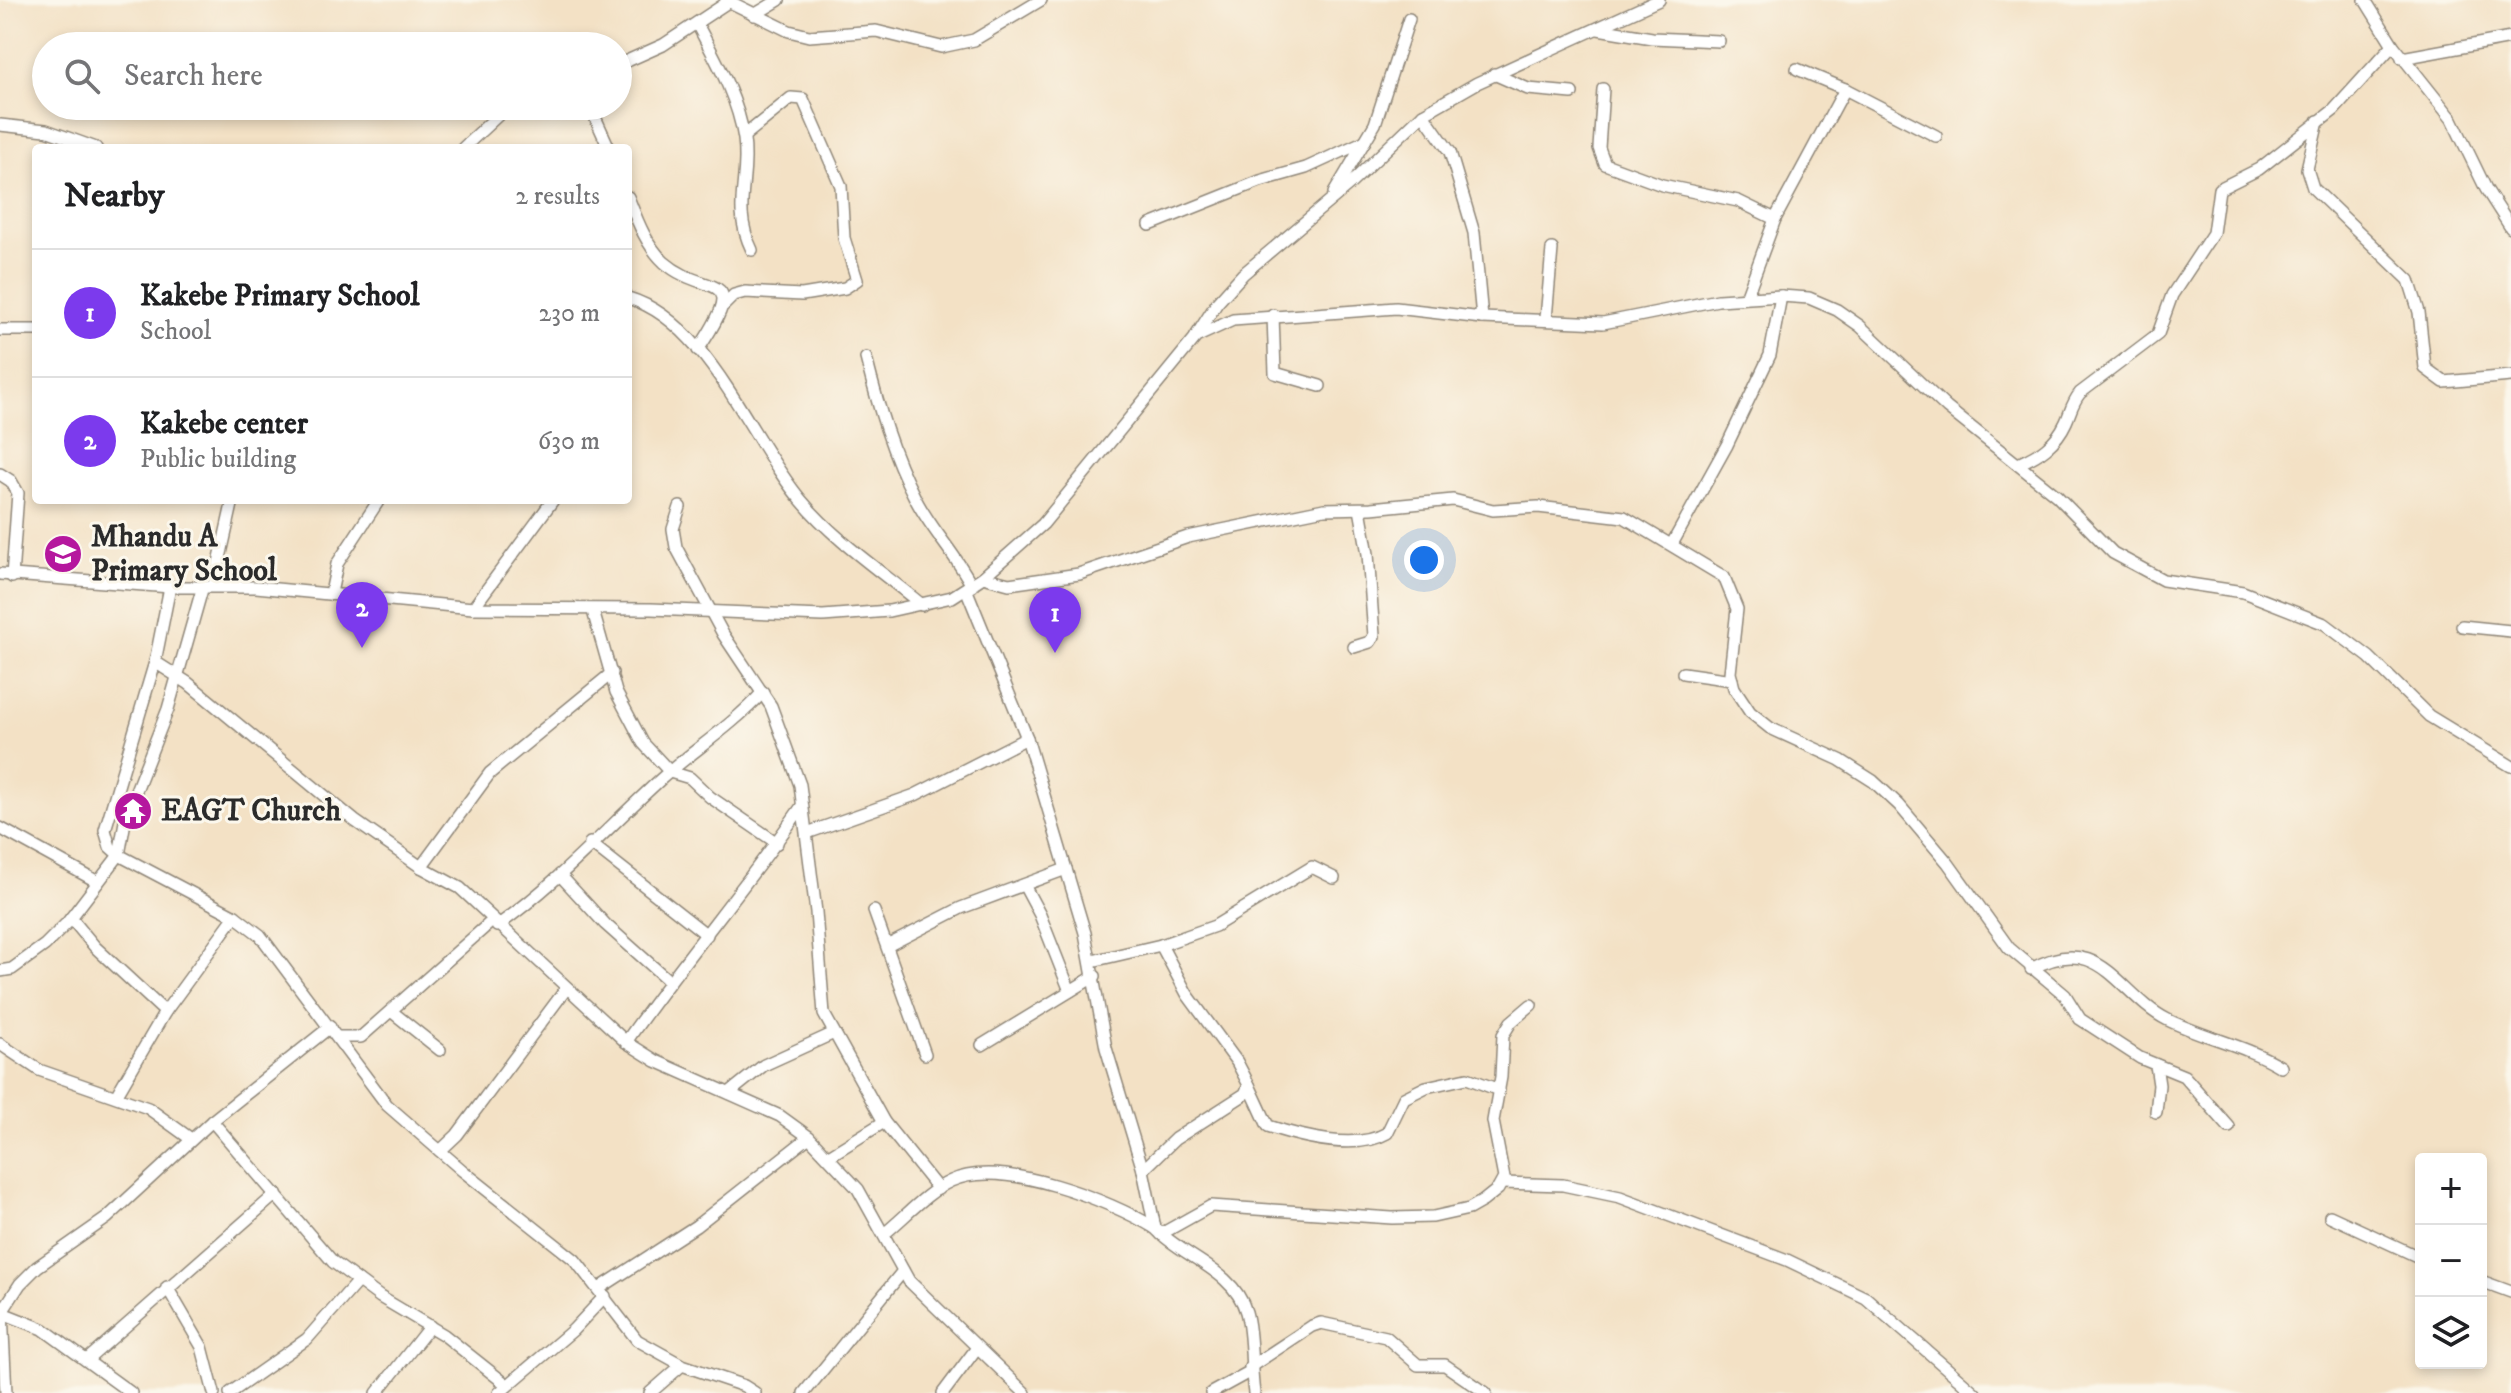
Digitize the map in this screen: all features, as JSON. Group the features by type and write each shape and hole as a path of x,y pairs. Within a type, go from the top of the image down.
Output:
{"street":[{"path":"754,15 779,0"},
{"path":"632,59 663,45 727,1 809,36 876,31 941,47 974,40 1041,0"},
{"path":"0,474 11,481 18,493 6,575 170,587 208,586 331,593 473,608 712,611 823,616 922,605 970,588 1043,524 1196,337 1217,303 1243,274 1327,205 1423,114 1494,74 1659,0"},
{"path":"2365,0 2402,58 2452,119 2486,189 2511,228"},
{"path":"1327,205 1365,141 1385,98 1409,19"},
{"path":"697,24 734,99 744,136 741,218 752,250"},
{"path":"1598,29 1652,38 1719,41"},
{"path":"2402,58 2511,38"},
{"path":"2018,464 2041,454 2057,437 2073,401 2080,393 2158,334 2172,295 2213,233 2219,189 2259,169 2341,103 2393,45"},
{"path":"1797,69 1845,89 1936,136"},
{"path":"1494,74 1528,89 1572,93"},
{"path":"1603,89 1599,131 1600,156 1605,164 1662,185 1738,201 1775,219"},
{"path":"1747,295 1775,219 1845,89"},
{"path":"698,350 724,305 734,295 745,292 802,295 825,288 845,288 857,280 844,238 841,186 803,99 791,98 783,103 744,136"},
{"path":"1423,114 1450,152 1474,233 1482,318"},
{"path":"467,144 493,120"},
{"path":"596,120 607,144"},
{"path":"2318,121 2308,178 2313,188 2409,280 2419,312 2425,368 2444,382 2511,376"},
{"path":"0,125 46,130 85,144"},
{"path":"1150,225 1260,181 1306,168 1365,141"},
{"path":"632,205 658,256 675,270 714,286 722,295 724,305"},
{"path":"1546,319 1552,249"},
{"path":"1196,337 1233,320 1273,315 1396,308 1482,318 1618,322 1747,295 1809,298 1837,310 1860,326 1947,408 2057,496 2113,553 2143,572 2163,580 2243,592 2325,624 2369,657 2429,716 2511,766"},
{"path":"1672,544 1727,445 1770,355 1781,296"},
{"path":"632,300 659,312 698,350 801,501 922,605"},
{"path":"1273,315 1275,373 1320,386"},
{"path":"0,330 32,330"},
{"path":"866,358 881,419 915,499 938,537 952,550 970,588 1027,738 1092,961 1106,1048 1158,1231"},
{"path":"983,577 1009,584 1079,574 1236,525 1324,509 1360,509 1449,499 1493,510 1538,507 1614,515 1635,522 1711,566 1724,577 1737,609 1730,659 1732,680 1737,693 1758,720 1857,770 1899,805 1948,863 2009,948 2065,995 2086,1023 2156,1065 2184,1076 2229,1127"},
{"path":"0,971 12,969 45,945 71,918 119,855 126,816 154,748 232,504"},
{"path":"331,593 337,564 376,504"},
{"path":"473,608 550,504"},
{"path":"680,507 673,529 676,547 723,634 763,692 796,773 807,833 824,1014 832,1034 884,1122 938,1189"},
{"path":"1354,647 1370,642 1374,636 1368,554 1360,509"},
{"path":"170,587 155,662 105,830 110,847 119,855 235,916 270,946 387,1105 575,1260 603,1292 637,1340 682,1365 744,1386 755,1393"},
{"path":"593,611 616,692 632,726 670,772 690,778 710,797 777,843"},
{"path":"2462,626 2511,631"},
{"path":"155,662 176,675 318,793 421,867 460,888 626,1042 656,1061 780,1116 809,1137 858,1189 909,1281 1025,1393"},
{"path":"421,867 490,773 612,673"},
{"path":"1683,673 1732,680"},
{"path":"6,1393 2,1376 1,1312 37,1267 107,1218 212,1121 334,1032 361,1037 495,923 560,875 590,843 670,772 742,716 763,692"},
{"path":"807,833 915,795 1027,738"},
{"path":"626,1042 802,806"},
{"path":"0,828 98,882"},
{"path":"590,843 707,935"},
{"path":"1092,961 1161,945 1241,913 1312,867 1334,878"},
{"path":"889,945 940,918 1066,869"},
{"path":"560,875 605,924 669,981"},
{"path":"1024,885 1040,915 1070,991"},
{"path":"874,911 889,945 925,1054"},
{"path":"116,1096 165,1012 235,916"},
{"path":"71,918 95,947 165,1012"},
{"path":"1161,945 1187,994 1237,1062 1262,1119 1270,1127 1364,1141 1387,1133 1404,1098 1419,1090 1467,1078 1499,1090"},
{"path":"2031,969 2061,956 2101,966 2121,979 2163,1017 2243,1047 2281,1067"},
{"path":"982,1045 1095,976"},
{"path":"440,1151 457,1135 539,1021 566,989"},
{"path":"1158,1231 1211,1206 1392,1218 1433,1217 1469,1209 1502,1183 1504,1174 1493,1121 1499,1090 1503,1033 1531,1005"},
{"path":"391,1011 440,1050"},
{"path":"729,1093 764,1065 832,1034"},
{"path":"0,1044 39,1070 148,1108 191,1139"},
{"path":"2156,1065 2159,1085 2156,1112"},
{"path":"1143,1170 1175,1139 1245,1094 1249,1085"},
{"path":"212,1121 276,1194 310,1240 358,1281 430,1326 503,1389 573,1330 603,1292 696,1226 809,1137"},
{"path":"829,1156 884,1122"},
{"path":"884,1234 950,1181 975,1176 1044,1182 1107,1201 1158,1231 1222,1278 1242,1302 1247,1316 1254,1393"},
{"path":"1502,1183 1563,1185 1620,1197 1787,1260 1866,1298 1975,1393"},
{"path":"87,1360 276,1194"},
{"path":"2330,1216 2415,1255"},
{"path":"804,1393 903,1271"},
{"path":"230,1393 307,1339 358,1281"},
{"path":"2487,1283 2511,1292"},
{"path":"167,1287 202,1347 214,1393"},
{"path":"1,1312 43,1329 131,1393"},
{"path":"1211,1393 1321,1323 1386,1337 1418,1365 1445,1365 1486,1393"},
{"path":"377,1393 430,1326"},
{"path":"943,1393 976,1349"},
{"path":"650,1393 682,1365"}],"place":[{"name":"Mhandu A Primary School","path":"63,554"},
{"name":"Kakebe center","path":"362,648"},
{"name":"Kakebe Primary School","path":"1055,653"},
{"name":"EAGT Church","path":"133,811"}]}
